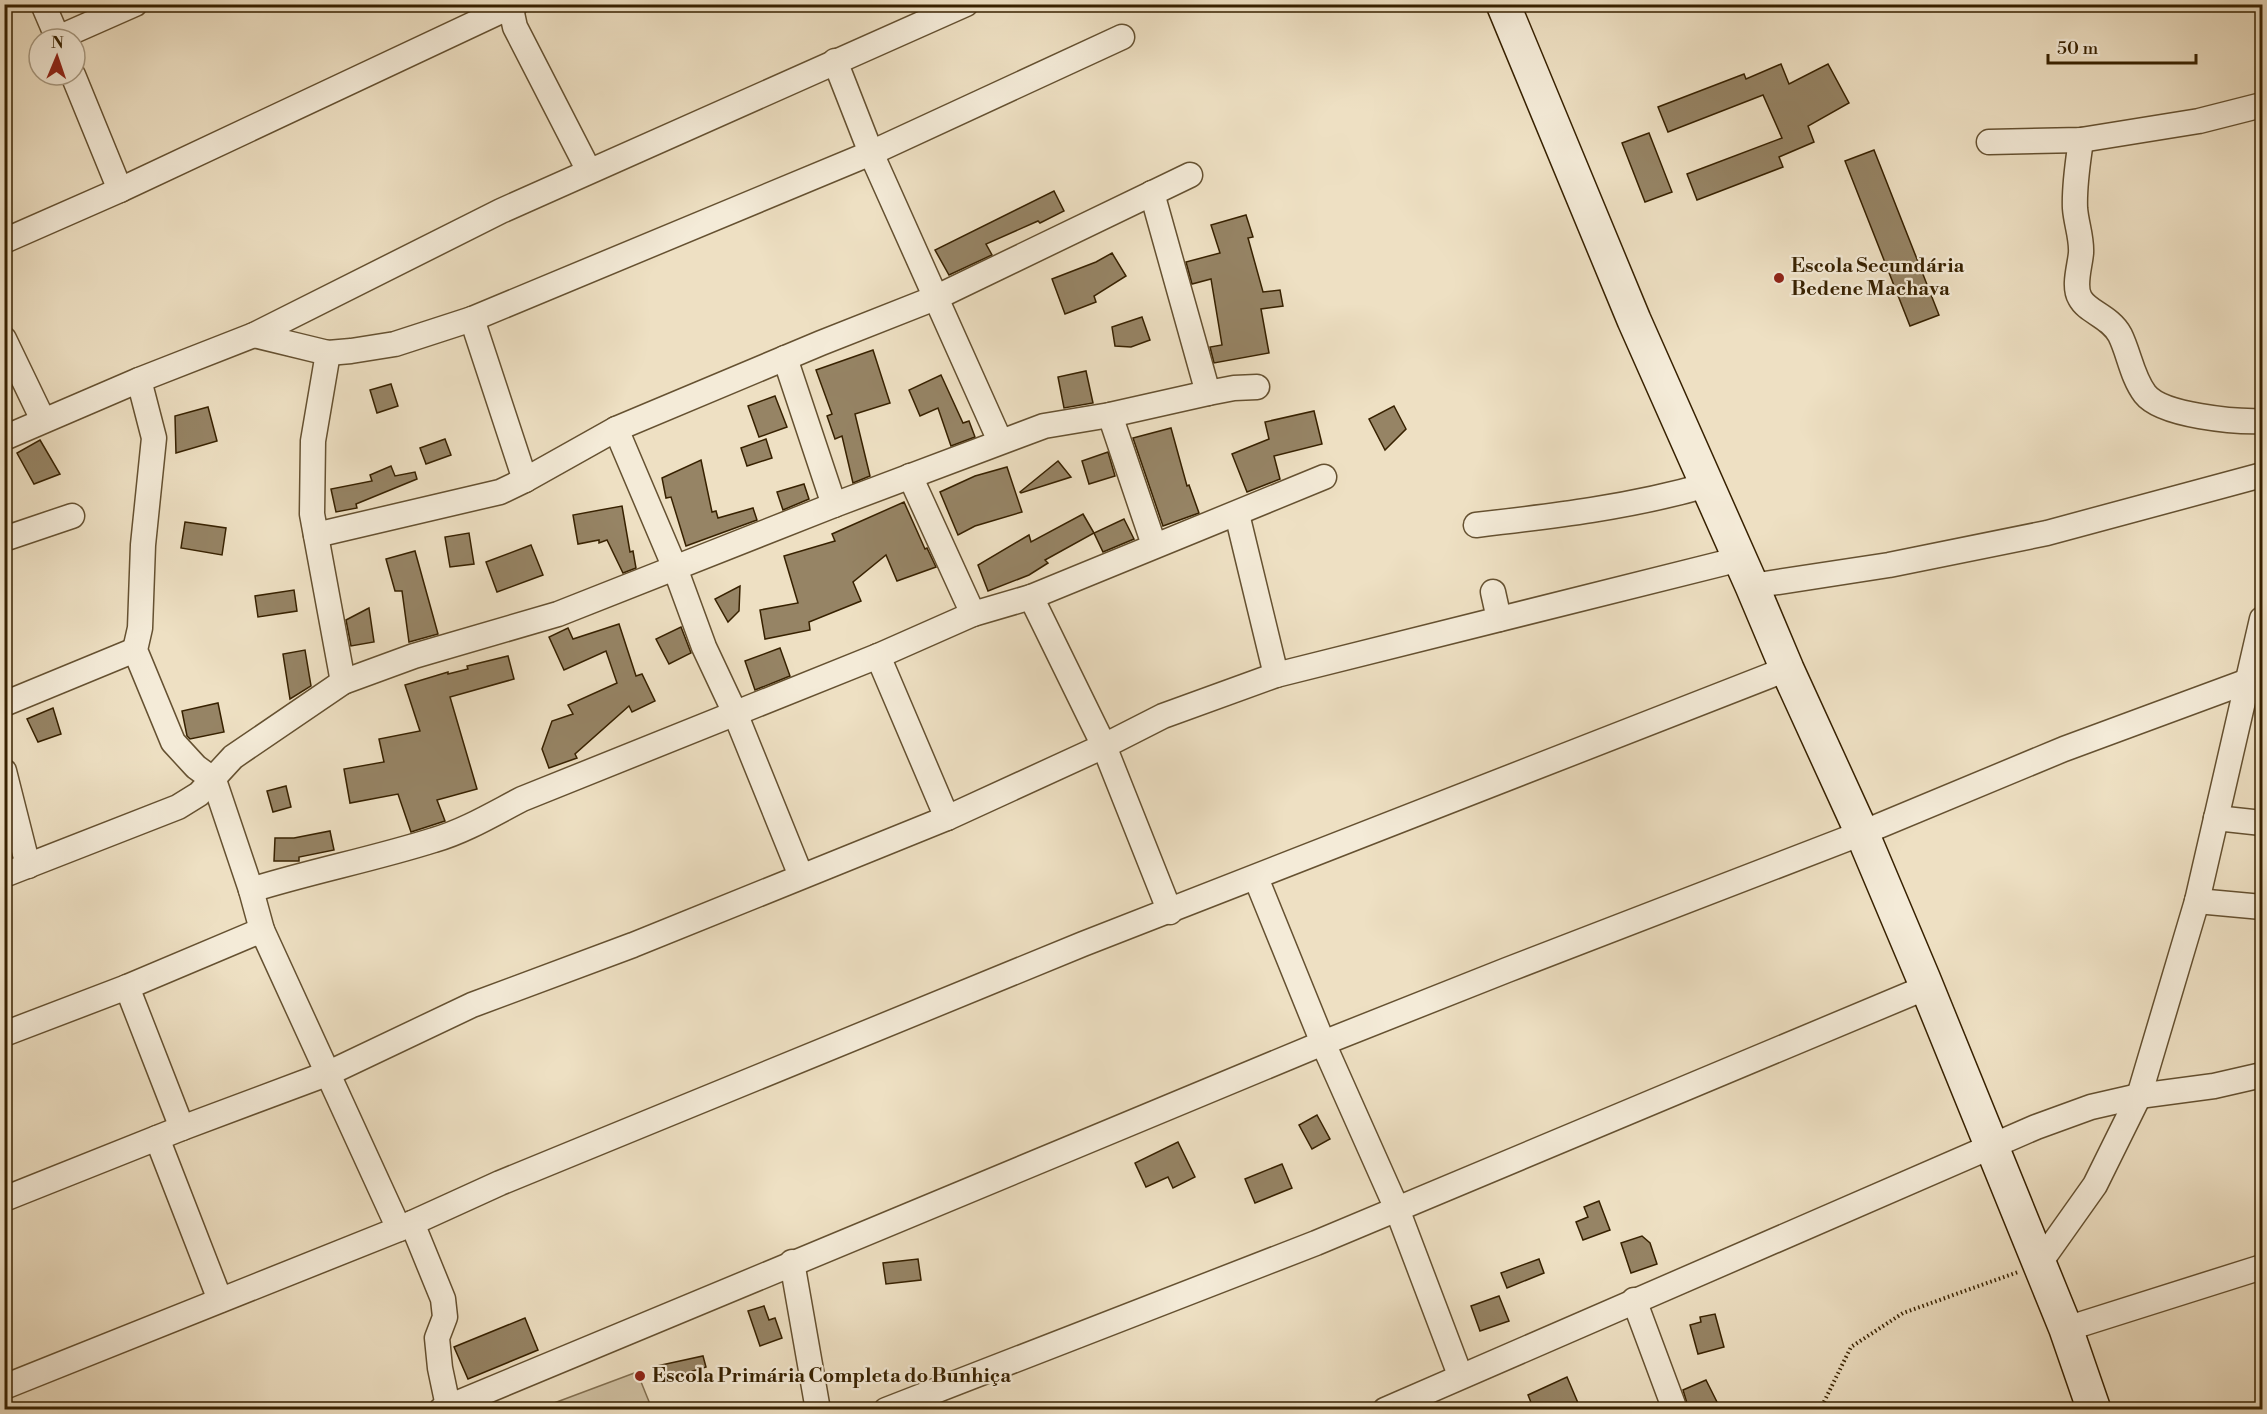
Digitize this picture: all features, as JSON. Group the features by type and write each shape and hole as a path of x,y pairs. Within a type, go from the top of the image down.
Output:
{"street":[{"path":"44,4 53,27"},
{"path":"84,27 135,4"},
{"path":"4,438 139,380 254,335 501,211 966,4"},
{"path":"1503,4 1634,320 1787,669 1862,833 1927,987 2066,1329 2094,1410"},
{"path":"4,241 120,190 512,5 515,27 589,171"},
{"path":"254,335 328,353 395,344 472,319 871,153 1122,37"},
{"path":"835,61 871,153 1000,441"},
{"path":"78,87 120,190"},
{"path":"1989,142 2081,140 2199,121 2262,105"},
{"path":"2081,140 2074,192 2081,240 2078,290 2080,300 2112,323 2120,335 2137,380 2145,394 2153,401 2164,406 2217,419 2262,421"},
{"path":"316,536 500,492 615,429 935,298 1190,175"},
{"path":"1152,193 1208,393"},
{"path":"472,319 525,480"},
{"path":"4,339 43,420"},
{"path":"328,353 313,441 312,514 344,682"},
{"path":"785,358 834,505"},
{"path":"139,380 154,438 143,545 140,628 135,650 173,742 196,767 214,780 262,930 329,1072 443,1299 445,1317 437,1338 445,1408 1323,1043 1518,965 1862,833 2064,749 2248,681"},
{"path":"4,875 178,807 199,794 233,758 344,682 414,656 558,614 834,505 1044,426 1110,415 1234,388 1257,387"},
{"path":"1110,415 1154,545"},
{"path":"615,429 675,568 704,647 735,713 801,876"},
{"path":"4,1198 329,1072 472,1005 633,945 947,818 1104,746 1163,716 1276,675 1498,619 1746,572 1889,566 2047,534 2262,475"},
{"path":"910,476 973,614"},
{"path":"251,890 303,874 435,840 477,823 522,799 878,656 973,614 1030,597 1324,477"},
{"path":"1476,525 1576,514 1658,499 1707,485"},
{"path":"1237,514 1276,675"},
{"path":"4,539 72,516"},
{"path":"1493,592 1498,619"},
{"path":"1030,597 1104,746 1170,912"},
{"path":"2039,1264 2095,1185 2139,1096 2197,901 2262,620"},
{"path":"4,704 135,650"},
{"path":"878,656 947,818"},
{"path":"4,1387 406,1226 500,1183 1072,949 1787,669"},
{"path":"4,771 28,866"},
{"path":"2216,818 2262,823"},
{"path":"1256,878 1323,1043 1397,1209 1461,1376"},
{"path":"2197,901 2262,907"},
{"path":"4,1034 127,987 262,930"},
{"path":"127,987 182,1128"},
{"path":"886,1410 1397,1209 1927,987"},
{"path":"1385,1410 1990,1146 2091,1107 2139,1096 2214,1086 2262,1075"},
{"path":"157,1138 220,1300"},
{"path":"792,1262 818,1410"},
{"path":"2066,1329 2262,1267"},
{"path":"1634,1300 1675,1410"}],"path":[{"path":"1820,1410 1851,1347 1904,1313 2039,1264"}],"shaded area":[{"path":"637,1372 652,1409 538,1409"}],"building":[{"path":"1781,64 1789,84 1828,64 1849,103 1808,126 1814,142 1779,157 1783,167 1697,200 1687,174 1782,138 1763,95 1668,132 1658,107 1744,74 1746,79"},
{"path":"1649,133 1672,192 1645,202 1622,143"},
{"path":"1874,150 1939,315 1910,326 1845,161"},
{"path":"1054,191 1064,211 986,244 992,255 949,275 935,250"},
{"path":"1246,215 1253,237 1248,238 1263,292 1280,290 1283,306 1261,309 1269,353 1214,363 1210,347 1222,345 1211,279 1192,284 1186,262 1220,253 1211,225"},
{"path":"1112,253 1126,276 1094,296 1096,302 1065,314 1052,279 1096,262"},
{"path":"1142,317 1150,340 1131,347 1115,346 1112,327"},
{"path":"873,350 890,403 855,414 870,476 853,483 842,436 835,439 827,416 832,414 816,370"},
{"path":"1086,371 1093,403 1064,408 1058,377"},
{"path":"941,375 963,423 969,421 975,437 951,446 938,408 920,416 909,390"},
{"path":"391,384 398,406 377,413 370,390"},
{"path":"775,396 787,427 759,437 748,406"},
{"path":"1394,406 1406,429 1385,450 1369,419"},
{"path":"208,407 217,441 176,453 175,416"},
{"path":"1314,411 1322,444 1274,456 1280,479 1247,492 1232,454 1269,439 1265,422"},
{"path":"1171,428 1187,486 1189,485 1199,513 1163,526 1133,438"},
{"path":"445,439 451,455 426,464 420,448"},
{"path":"766,439 772,458 747,466 741,448"},
{"path":"40,440 60,474 34,484 17,453"},
{"path":"1108,452 1115,476 1089,484 1082,461"},
{"path":"701,460 712,512 716,511 718,518 753,508 757,520 686,546 671,497 666,498 662,478"},
{"path":"1058,461 1071,477 1020,492"},
{"path":"391,466 395,476 415,472 417,479 356,504 357,508 336,512 331,489 372,481 370,475"},
{"path":"1007,467 1022,512 975,526 958,535 940,492 975,476"},
{"path":"804,484 809,499 783,510 777,492"},
{"path":"904,502 925,549 927,548 936,567 897,581 886,555 853,582 861,601 809,622 810,630 765,639 760,610 798,603 784,556 835,541 832,534"},
{"path":"622,506 630,552 633,551 636,568 623,573 607,540 599,543 599,540 578,544 573,515"},
{"path":"1083,514 1094,533 1045,560 1048,563 1029,575 988,591 978,565 1029,535 1031,542"},
{"path":"1124,519 1134,539 1103,552 1094,533"},
{"path":"185,522 226,528 222,555 181,548"},
{"path":"469,533 474,564 450,567 445,537"},
{"path":"531,545 543,575 497,592 486,562"},
{"path":"415,551 438,634 409,642 402,591 395,591 386,559"},
{"path":"740,586 739,611 728,622 715,599"},
{"path":"294,590 297,611 258,617 255,596"},
{"path":"369,608 374,642 351,646 346,620"},
{"path":"619,624 636,676 642,674 655,701 632,712 629,706 575,754 577,758 549,768 542,749 552,721 573,714 568,705 617,683 606,651 564,670 549,637 568,628 573,639"},
{"path":"681,627 691,653 669,664 656,639"},
{"path":"780,648 790,676 755,690 745,661"},
{"path":"305,650 311,686 290,699 283,654"},
{"path":"508,656 514,679 450,697 477,789 437,800 445,821 411,832 398,794 350,803 344,769 384,762 379,739 420,731 405,685"},
{"path":"218,703 224,732 190,739 187,736 182,711"},
{"path":"53,708 61,734 38,742 27,719"},
{"path":"286,786 291,807 273,812 267,791"},
{"path":"330,831 334,850 299,857 299,861 274,861 275,838 294,838"},
{"path":"1317,1115 1330,1139 1312,1149 1299,1125"},
{"path":"1178,1142 1195,1177 1173,1188 1168,1177 1146,1187 1135,1163"},
{"path":"1282,1164 1292,1188 1255,1203 1245,1179"},
{"path":"1599,1201 1610,1230 1583,1240 1576,1222 1588,1217 1584,1207"},
{"path":"1642,1236 1650,1243 1657,1264 1631,1273 1621,1243"},
{"path":"918,1259 921,1280 886,1284 883,1263"},
{"path":"1539,1259 1544,1273 1507,1288 1501,1273"},
{"path":"1499,1296 1509,1321 1480,1331 1471,1306"},
{"path":"764,1306 769,1320 775,1318 782,1338 760,1346 748,1311"},
{"path":"1715,1314 1724,1347 1698,1354 1690,1325 1701,1322 1700,1317"},
{"path":"525,1318 538,1350 468,1379 454,1347"},
{"path":"703,1356 706,1367 657,1382 652,1367"},
{"path":"1567,1377 1581,1410 1534,1410 1528,1395"},
{"path":"1706,1380 1721,1410 1689,1410 1683,1390"}],"place":[{"name":"Escola Secundária Bedene Machava","path":"1779,278"},
{"name":"Escola Primária Completa do Bunhiça","path":"640,1376"}]}
